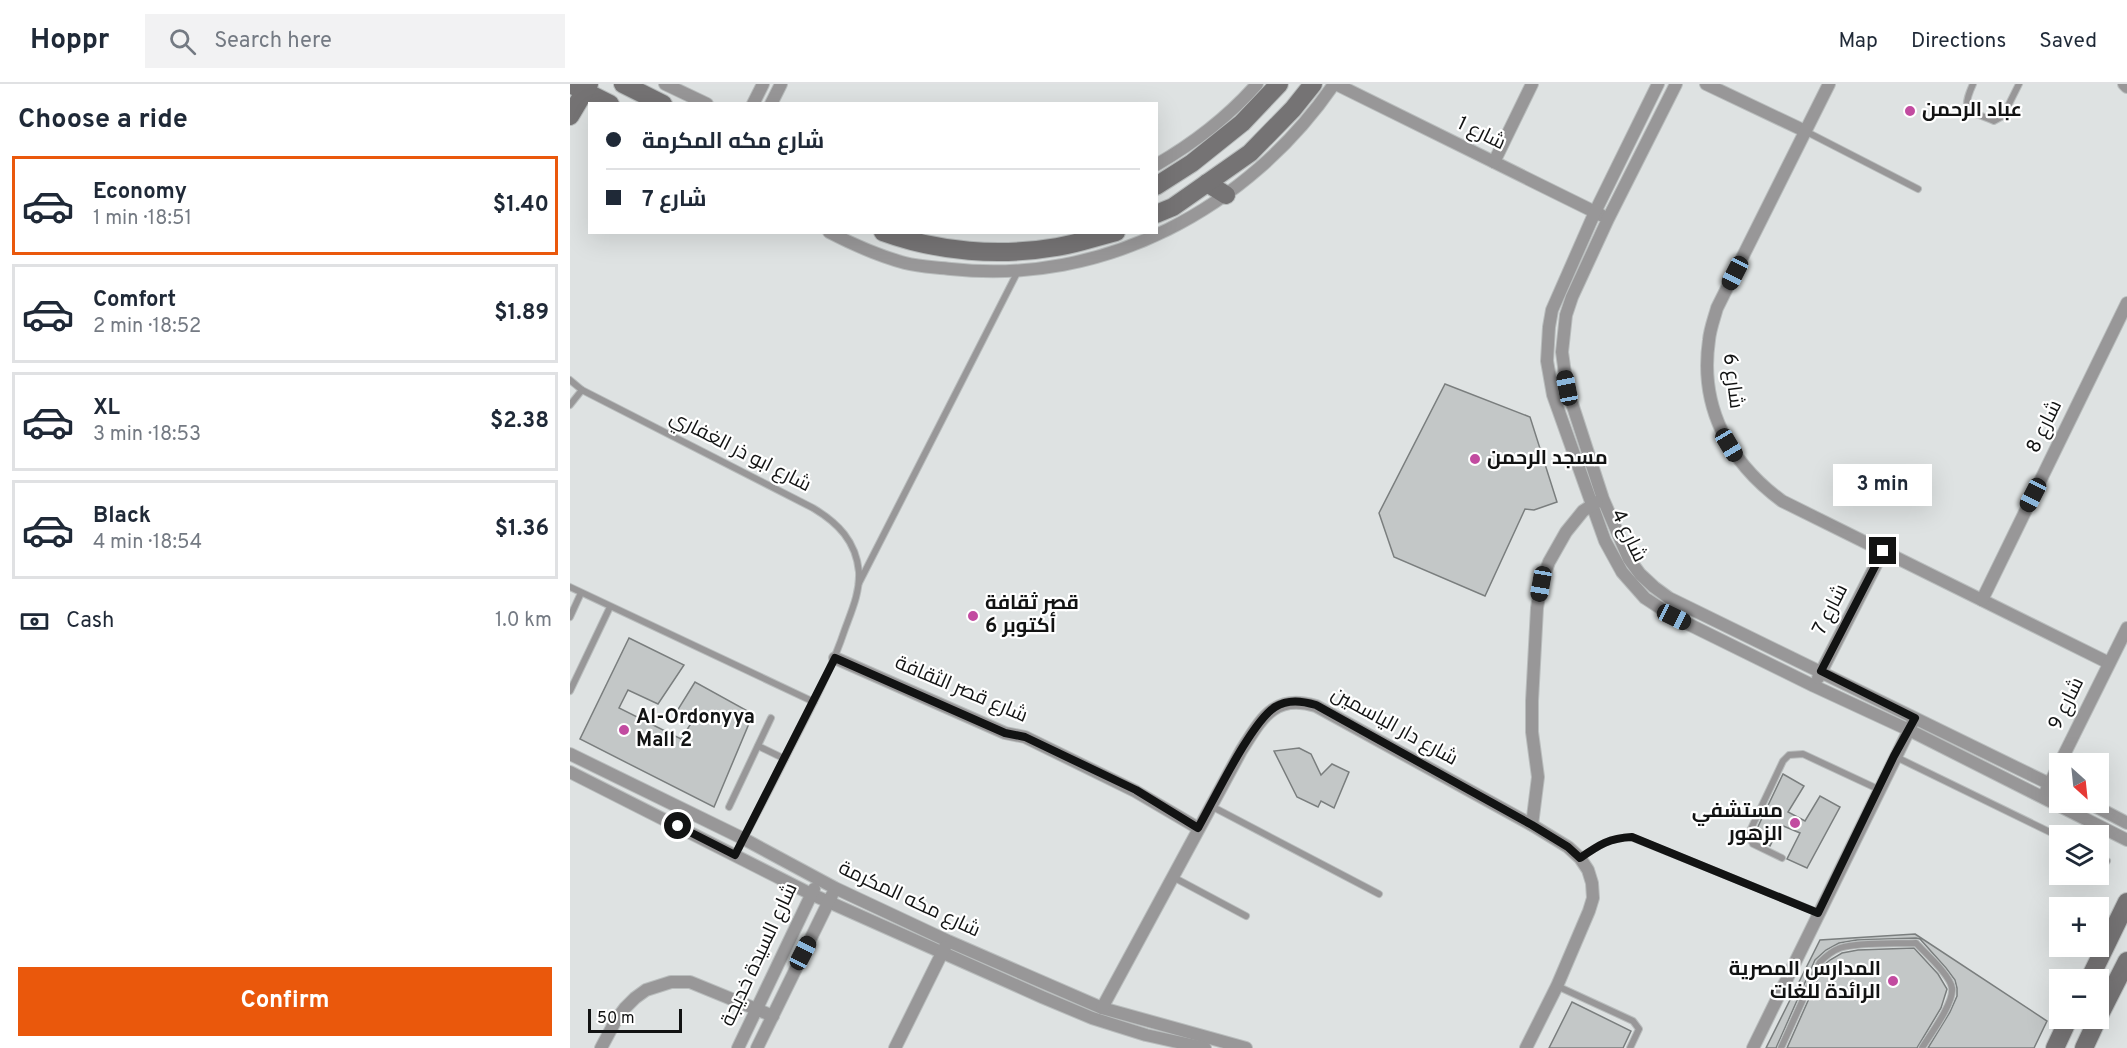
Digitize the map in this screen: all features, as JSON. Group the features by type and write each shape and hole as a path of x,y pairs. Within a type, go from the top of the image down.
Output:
{"street":[{"path":"622,84 659,102"},
{"path":"665,84 702,102"},
{"path":"754,102 763,84"},
{"path":"772,102 781,84"},
{"path":"1158,164 1215,125 1257,84"},
{"path":"1158,185 1192,163 1242,123 1279,84"},
{"path":"1158,213 1173,207 1250,153 1293,109 1312,84"},
{"path":"834,234 877,255 908,264 978,272 1018,271 1095,258 1169,230 1226,195 1266,164 1294,136 1335,84"},
{"name":"شارع 1","path":"1335,84 1608,219"},
{"path":"1494,162 1532,84"},
{"name":"شارع 4","path":"1676,84 1608,219 1572,297 1566,315 1562,352 1567,388 1603,499 1629,559 1653,587 1669,598 2049,784"},
{"path":"1706,84 1805,131"},
{"name":"شارع 6","path":"1829,84 1717,308 1709,339 1707,370 1711,402 1721,432 1737,459 1760,485 1782,501 2109,663"},
{"path":"570,116 581,86 607,102"},
{"name":"شارع 4","path":"1654,86 1552,310 1547,344 1549,378 1553,395 1591,504 1613,557 1632,586 1645,598 1674,617 1909,730 2127,840"},
{"path":"1207,183 1226,195"},
{"path":"888,234 935,246 996,252 1057,247 1108,234"},
{"name":"شارع 8","path":"1982,600 2127,303"},
{"path":"1532,825 1538,777 1532,732 1532,701 1539,596 1549,562 1566,532 1574,520 1591,504 1603,499"},
{"name":"شارع 7","path":"1814,686 1883,551"},
{"name":"شارع 9","path":"2069,753 2127,628"},
{"name":"شارع قصر الثقافة","path":"835,658 1005,733 1025,737 1136,790 1198,828"},
{"name":"شارع دار الياسمين","path":"1102,1008 1241,751 1266,714 1277,706 1289,702 1303,702 1316,705 1532,825 1568,847 1580,858 1588,870 1593,897 1589,911 1557,986 1526,1048"},
{"path":"1753,1048 1894,756 1915,718"},
{"name":"شارع مكه المكرمة","path":"570,754 744,838 835,888 948,941 1102,1008 1246,1048"},
{"name":"شارع مكه المكرمة","path":"570,772 811,894 942,954 1092,1018 1146,1035 1205,1048"},
{"name":"شارع 9","path":"2043,797 2049,791"},
{"path":"2107,813 2127,823"},
{"name":"شارع السيدة خديجة","path":"738,1048 818,879"},
{"name":"شارع السيدة خديجة","path":"758,1048 835,888"},
{"path":"2094,969 2127,902"},
{"path":"895,1048 948,941"},
{"path":"2109,996 2127,961"},
{"path":"601,1048 625,1008 640,994 658,985 671,982 690,982 773,1016"},
{"path":"2055,1048 2064,1029"},
{"path":"2084,1048 2093,1029"}],"lane":[{"path":"1973,84 1965,101 1966,106 1970,111 1994,121 2003,116 2019,84"},
{"path":"1805,131 1918,189"},
{"name":"شارع ابو ذر الغفاري","path":"859,584 1018,271"},
{"name":"شارع ابو ذر الغفاري","path":"570,380 582,390 830,518 839,526 853,547 859,584 835,658 735,855"},
{"path":"570,405 582,390"},
{"path":"570,587 814,702"},
{"path":"570,617 581,593"},
{"path":"570,691 610,607"},
{"path":"729,807 771,718"},
{"path":"758,746 785,759"},
{"path":"1782,858 1753,844 1748,835 1783,761 1789,755 1803,754 1878,789"},
{"path":"1894,756 2049,832"},
{"path":"1211,806 1379,894"},
{"path":"1580,858 1602,843 1616,837 1632,837 1818,913"},
{"path":"1173,877 1246,916"},
{"path":"1781,1048 1821,962 1828,954 1850,947 1916,943 1947,978 1952,987 1951,998 1922,1048"},
{"path":"1557,986 1633,1021 1639,1029 1630,1048"}],"building":[{"name":"مسجد الرحمن","path":"1445,384 1530,417 1557,502 1534,510 1525,509 1485,596 1394,557 1379,513"},
{"name":"Al-Ordonyya Mall 2","path":"629,638 684,665 658,704 628,690 619,708 681,739 692,722 677,711 695,682 753,714 714,807 580,739"},
{"path":"1299,748 1311,754 1321,775 1332,764 1349,772 1334,808 1321,801 1318,807 1297,797 1274,751"},
{"name":"مستشفي الزهور","path":"1783,774 1804,786 1788,812 1805,821 1820,796 1840,807 1807,868 1787,859 1800,833 1781,825 1770,846 1754,835"},
{"path":"1915,934 2047,1021 2034,1048 1928,1048 1950,1012 1957,996 1957,988 1955,980 1946,968 1920,939 1916,938 1857,940 1839,943 1826,950 1815,960 1776,1048 1766,1048 1820,940"},
{"path":"1914,948 1938,974 1947,989 1941,1008 1917,1048 1787,1048 1824,965 1830,960 1842,953 1858,950"},
{"path":"1572,1002 1631,1031 1623,1048 1549,1048"}],"place":[{"name":"عباد الرحمن","path":"1910,111"},
{"name":"مسجد الرحمن","path":"1475,459"},
{"name":"قصر ثقافة 6 أكتوبر","path":"973,616"},
{"name":"Al-Ordonyya Mall 2","path":"624,730"},
{"name":"مستشفي الزهور","path":"1795,823"},
{"name":"المدارس المصرية الرائدة للغات","path":"1893,981"}],"route":[{"path":"678,826 735,855 835,658 1005,733 1025,737 1136,790 1198,828 1241,751 1266,714 1277,706 1289,702 1316,705 1532,825 1568,847 1580,858 1602,843 1616,837 1632,837 1818,913 1894,756 1915,718 1821,671 1883,551"}]}
